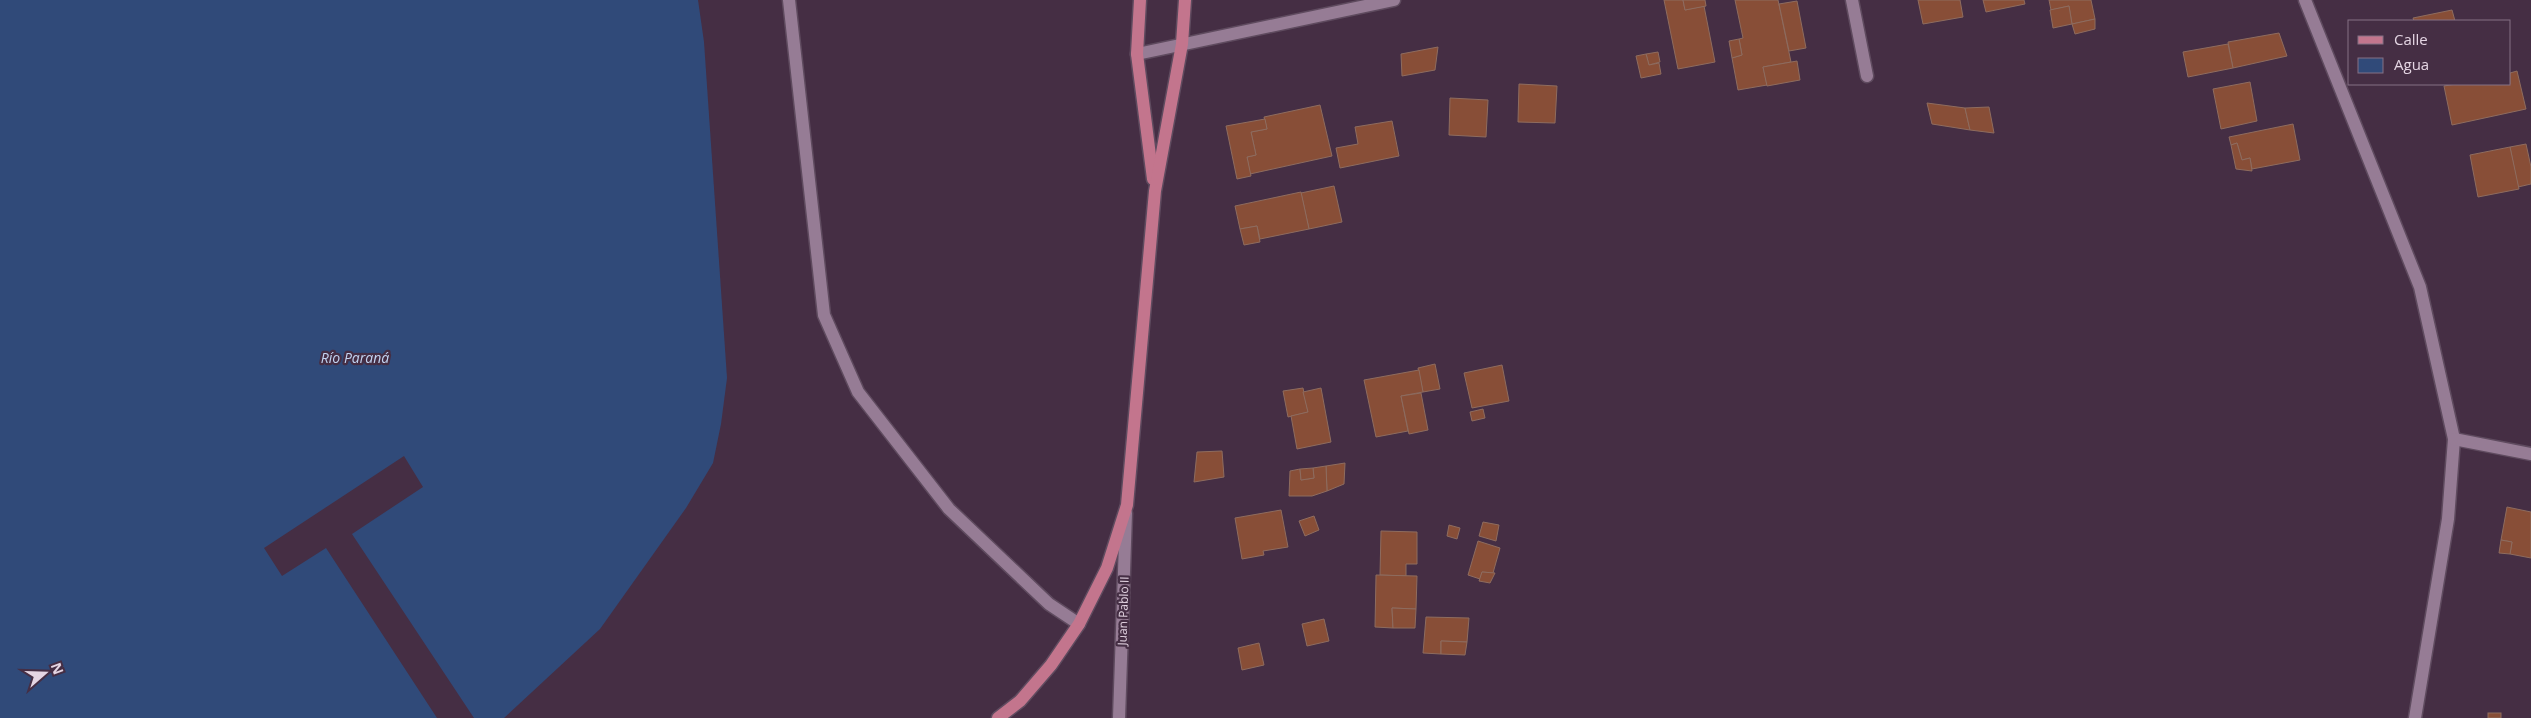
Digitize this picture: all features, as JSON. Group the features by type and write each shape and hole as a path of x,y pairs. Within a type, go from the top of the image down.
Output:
{"main road":[{"path":"1140,0 1137,54 1154,192"},
{"path":"998,718 1020,701 1051,665 1079,624 1107,568 1127,505 1154,192 1182,44 1185,0"}],"street":[{"path":"789,0 824,315 858,392 948,509 1049,604 1079,624"},
{"path":"1137,54 1394,0"},
{"path":"1852,0 1867,76"},
{"path":"2305,0 2420,287 2454,438 2448,519 2415,718"},
{"path":"2454,438 2531,454"},
{"name":"Juan Pablo II","path":"1119,718 1127,505"}],"water":[{"name":"Río Paraná","path":"0,0 698,0 704,42 727,378 721,424 713,463 686,508 600,629 504,718 0,718"}],"pier":[{"path":"404,456 423,487 352,534 474,718 437,718 326,548 282,576 264,548"}],"building":[{"path":"1664,0 1683,0 1685,10 1704,6 1715,62 1678,69"},
{"path":"1683,0 1705,0 1706,6 1685,10"},
{"path":"1735,0 1778,0 1791,62 1763,67 1767,85 1738,90 1732,58 1742,55 1739,39 1743,38"},
{"path":"1918,0 1960,0 1963,17 1923,24"},
{"path":"1983,0 2024,0 2025,4 1986,12"},
{"path":"2049,0 2091,0 2095,19 2072,24 2069,6 2051,10"},
{"path":"1797,1 1806,48 1789,51 1779,4"},
{"path":"2069,6 2072,24 2053,28 2050,10"},
{"path":"2452,10 2455,20 2414,20 2413,18"},
{"path":"2095,19 2095,29 2075,34 2072,24"},
{"path":"2279,33 2287,56 2233,68 2228,42"},
{"path":"1739,39 1742,55 1732,58 1729,41"},
{"path":"2228,44 2233,68 2188,77 2183,52"},
{"path":"1438,47 1435,70 1402,76 1401,54"},
{"path":"1658,52 1660,62 1649,65 1646,54"},
{"path":"1646,54 1649,65 1659,63 1661,74 1641,78 1636,56"},
{"path":"1797,61 1800,80 1767,86 1763,67"},
{"path":"2517,71 2526,109 2452,125 2444,86 2511,85 2511,73"},
{"path":"2250,82 2257,121 2221,129 2213,89"},
{"path":"1519,84 1557,86 1555,123 1518,122"},
{"path":"1450,98 1488,100 1486,137 1449,135"},
{"path":"1927,103 1965,108 1970,130 1932,124"},
{"path":"1320,105 1332,156 1250,174 1247,157 1256,155 1251,132 1267,129 1264,117"},
{"path":"1989,107 1994,133 1970,130 1965,108"},
{"path":"1265,119 1267,129 1251,132 1256,155 1247,157 1251,176 1237,179 1226,126"},
{"path":"1392,121 1399,156 1340,168 1336,148 1358,144 1355,127"},
{"path":"2293,124 2300,160 2252,169 2250,158 2242,160 2237,143 2231,145 2229,137"},
{"path":"2237,143 2242,160 2250,158 2252,171 2236,169 2231,145"},
{"path":"2526,144 2531,167 2531,184 2518,187 2510,147"},
{"path":"2510,147 2519,189 2478,197 2470,155"},
{"path":"1334,186 1342,222 1309,229 1301,193"},
{"path":"1301,192 1309,229 1260,239 1257,226 1240,229 1235,206"},
{"path":"1257,226 1260,242 1244,245 1240,229"},
{"path":"1435,364 1440,389 1423,392 1418,368"},
{"path":"1502,365 1509,401 1472,408 1464,373"},
{"path":"1419,370 1423,392 1401,396 1408,431 1376,437 1364,380"},
{"path":"1303,388 1308,412 1288,417 1283,391"},
{"path":"1321,388 1331,442 1297,449 1291,416 1308,412 1303,392"},
{"path":"1421,393 1428,430 1409,434 1401,396"},
{"path":"1483,409 1485,418 1472,421 1470,412"},
{"path":"1222,451 1224,477 1194,482 1197,452"},
{"path":"1345,463 1344,484 1327,491 1326,466"},
{"path":"1326,466 1327,491 1312,496 1289,496 1290,471 1300,469 1301,480 1314,478 1313,468"},
{"path":"1313,468 1314,478 1301,480 1300,469"},
{"path":"2507,507 2531,512 2531,558 2510,554 2512,542 2501,540"},
{"path":"1281,510 1288,547 1263,551 1264,555 1242,559 1235,518"},
{"path":"1314,516 1319,530 1305,536 1299,521"},
{"path":"1483,522 1499,525 1496,541 1479,536"},
{"path":"1449,525 1460,528 1457,539 1447,536"},
{"path":"1381,531 1417,532 1417,564 1406,564 1406,576 1380,575"},
{"path":"2501,540 2512,542 2510,554 2499,553"},
{"path":"1478,541 1500,548 1493,573 1482,572 1480,579 1468,575"},
{"path":"1482,572 1495,573 1490,583 1479,581"},
{"path":"1376,575 1417,576 1416,609 1392,608 1393,628 1375,627"},
{"path":"1392,608 1416,609 1415,628 1393,628"},
{"path":"1426,617 1469,618 1467,642 1441,641 1441,654 1423,653"},
{"path":"1324,619 1329,641 1307,646 1302,624"},
{"path":"1441,641 1467,642 1465,655 1441,654"},
{"path":"1259,643 1264,665 1242,670 1238,648"},
{"path":"2488,713 2501,713 2501,718 2488,718"}]}
